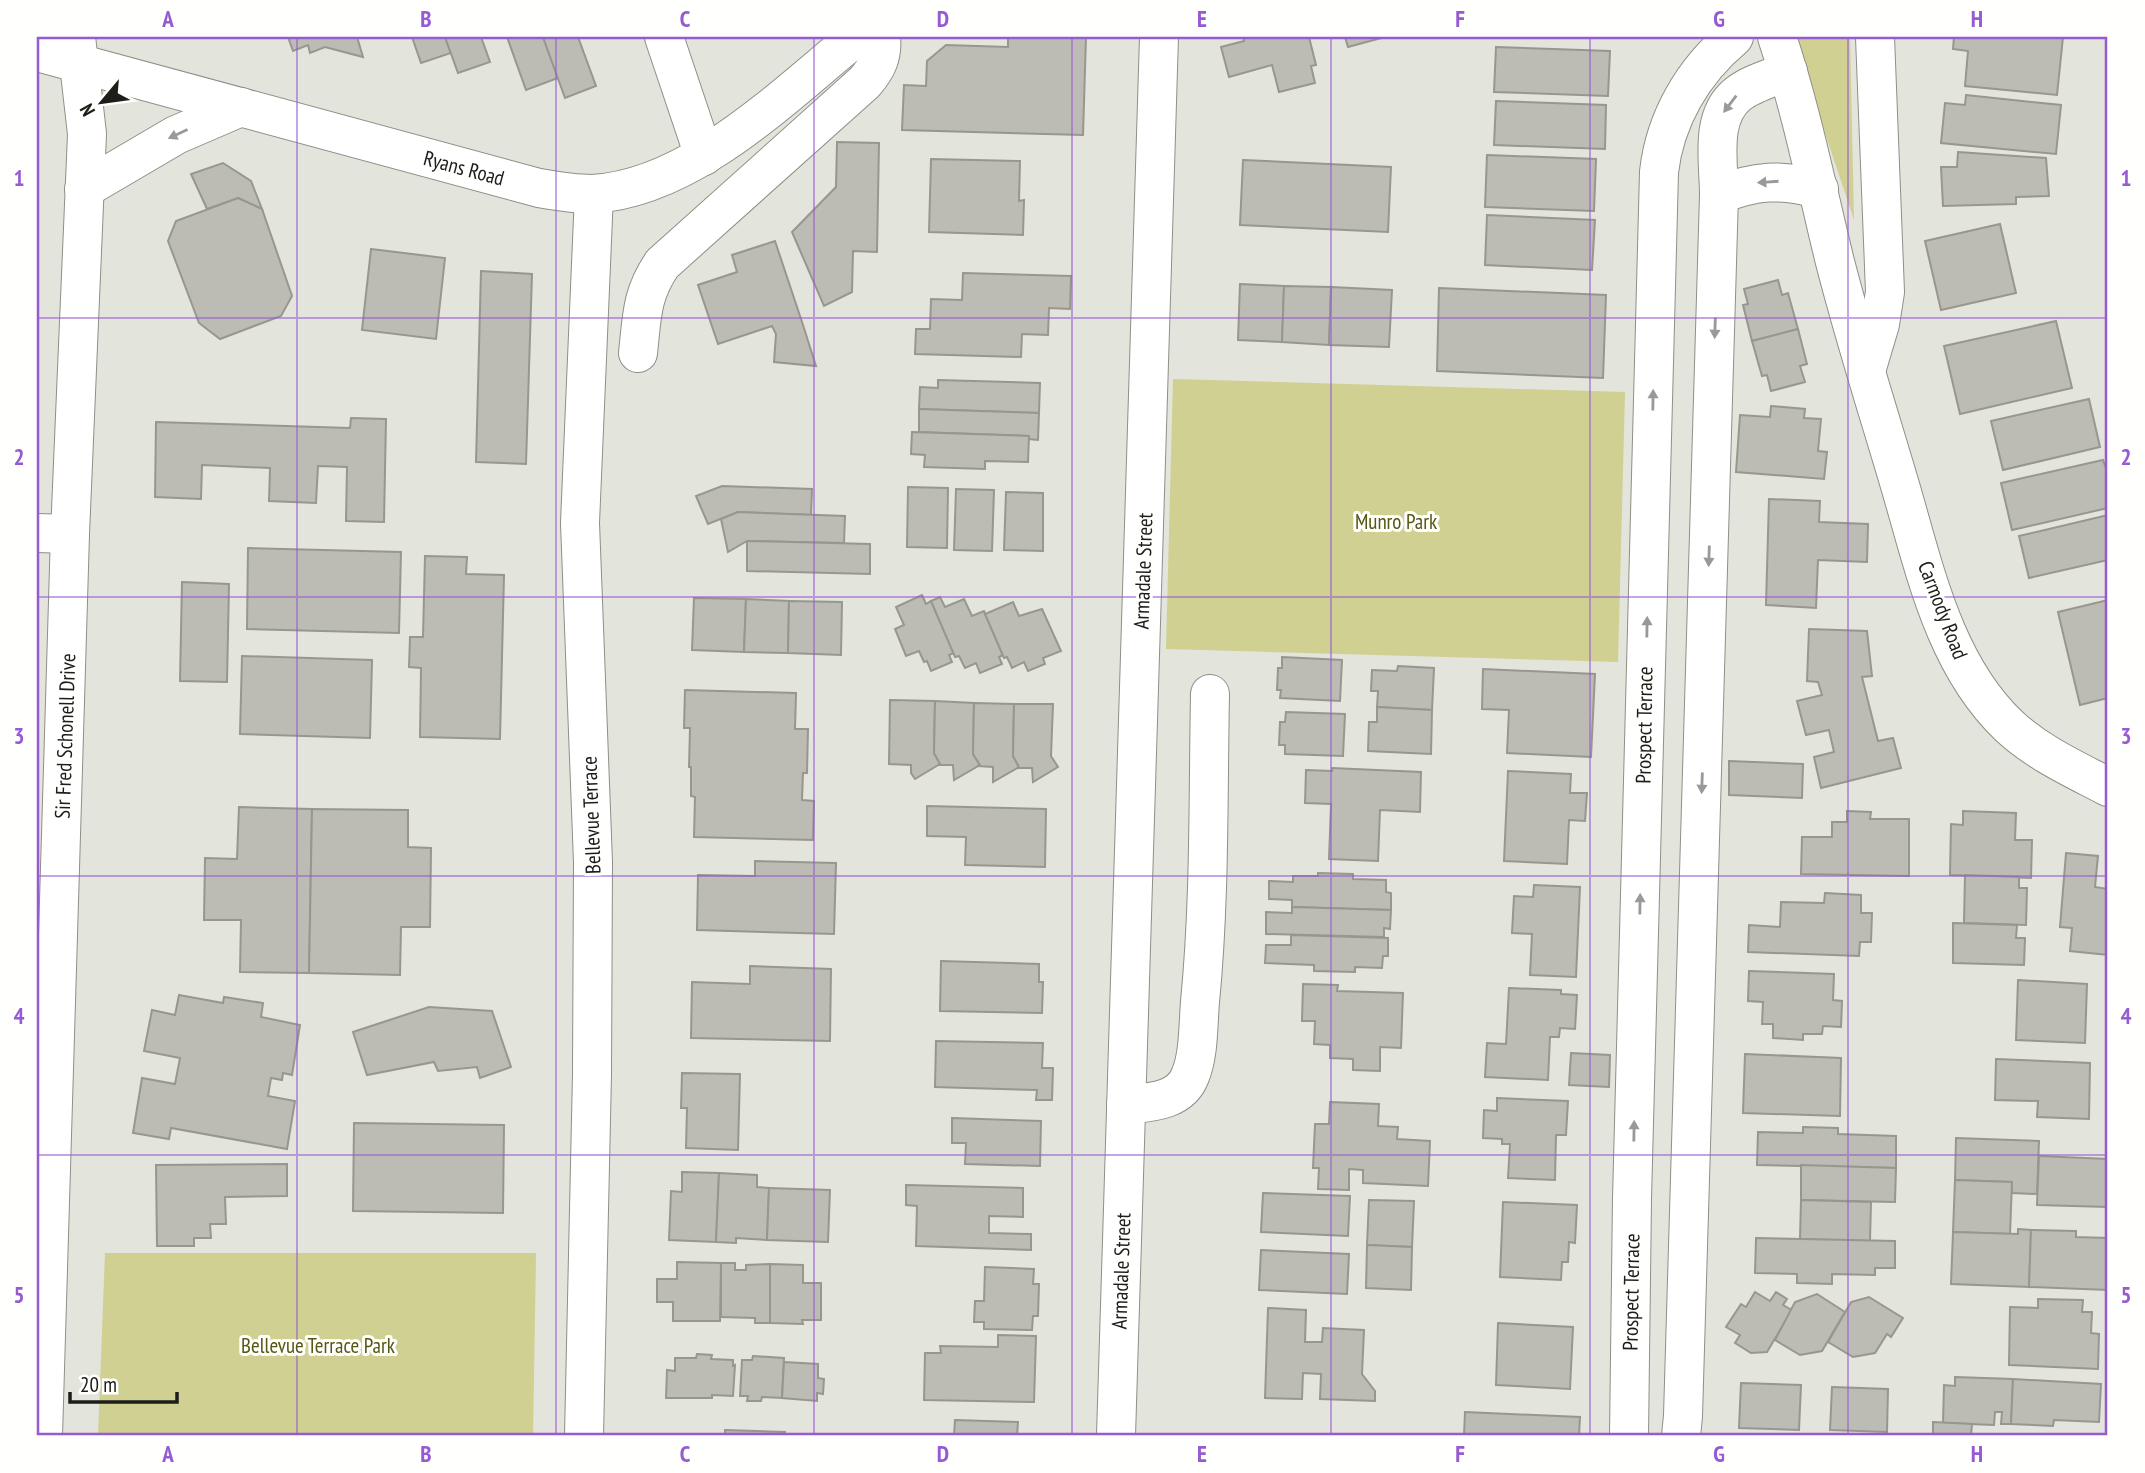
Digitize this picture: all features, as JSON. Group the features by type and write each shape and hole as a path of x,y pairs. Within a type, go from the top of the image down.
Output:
{"street":[{"path":"664,37 704,156"},
{"name":"Ryans Road","path":"37,52 78,50 240,107 539,188 594,194 658,178 704,156 740,131 856,37"},
{"path":"638,353 643,303 650,282 662,264 865,82 876,70 880,60 881,37"},
{"name":"Armadale Street","path":"1116,1436 1158,37"},
{"name":"Prospect Terrace","path":"1629,1436 1632,1199 1660,172 1664,143 1679,106 1714,55 1734,37"},
{"path":"1866,371 1880,324 1885,292 1875,37"},
{"name":"Sir Fred Schonell Drive","path":"43,1436 54,533 85,189 87,134 78,50"},
{"path":"1681,1436 1719,125 1731,100 1783,54"},
{"name":"Carmody Road","path":"1783,54 1866,371 1935,603 1956,652 1980,691 2009,726 2050,757 2108,787"},
{"path":"85,189 176,135 240,107"},
{"path":"1719,195 1746,185 1768,181 1788,182 1819,189"},
{"name":"Bellevue Terrace","path":"584,1436 592,1074 593,862 580,523 594,194"},
{"path":"1126,1105 1163,1099 1179,1092 1190,1077 1195,1055 1206,893 1210,694"}],"green space":[{"path":"1793,37 1850,37 1854,220"},
{"name":"Munro Park","path":"1173,379 1625,392 1618,662 1166,649"},
{"name":"Bellevue Terrace Park","path":"105,1253 536,1253 533,1436 98,1436"}],"building":[{"path":"288,37 357,37 363,57 325,47 310,53 308,45 293,51"},
{"path":"412,37 445,37 451,53 421,63"},
{"path":"445,37 481,37 490,62 458,73"},
{"path":"507,37 543,37 558,78 526,90"},
{"path":"543,37 578,37 596,86 565,98"},
{"path":"1008,37 1086,37 1083,135 902,130 904,85 926,86 927,61 946,45 1008,47"},
{"path":"1243,37 1309,37 1316,65 1311,66 1315,83 1279,92 1272,65 1229,77 1221,47 1244,41"},
{"path":"1345,37 1385,37 1348,47"},
{"path":"1954,37 2063,37 2057,95 1965,86 1968,51 1953,49"},
{"path":"1496,47 1610,51 1608,96 1494,92"},
{"path":"1966,95 2061,105 2056,154 1941,143 1945,103 1965,105"},
{"path":"1496,101 1606,105 1605,149 1494,145"},
{"path":"837,142 879,143 877,252 853,251 852,292 824,306 792,232 836,187"},
{"path":"1958,152 2046,158 2049,196 2016,197 2016,204 1943,206 1941,167 1957,167"},
{"path":"1487,155 1596,159 1594,211 1485,207"},
{"path":"931,159 1020,161 1019,201 1024,200 1023,235 929,232"},
{"path":"1243,160 1391,167 1388,232 1240,225"},
{"path":"223,163 251,181 262,209 238,198 207,209 191,174"},
{"path":"238,198 262,209 292,296 281,316 220,339 199,323 168,241 176,221"},
{"path":"1487,215 1595,220 1592,270 1485,265"},
{"path":"2000,224 2016,293 1941,310 1925,241"},
{"path":"775,241 816,366 774,362 776,334 772,326 718,344 698,285 737,272 732,255"},
{"path":"371,249 445,258 436,339 362,330"},
{"path":"481,271 532,274 526,464 476,462"},
{"path":"963,273 1071,276 1070,309 1049,308 1048,335 1022,334 1021,357 915,354 916,329 930,329 931,299 962,300"},
{"path":"1778,280 1782,295 1788,293 1798,329 1752,341 1743,305 1748,304 1744,289"},
{"path":"1240,284 1284,286 1282,342 1238,340"},
{"path":"1284,286 1331,287 1329,345 1282,342"},
{"path":"1331,287 1392,290 1389,347 1329,345"},
{"path":"1439,288 1606,295 1603,378 1437,371"},
{"path":"2056,321 2072,388 1960,414 1944,346"},
{"path":"1798,329 1807,364 1800,366 1805,382 1771,391 1767,375 1762,376 1752,341"},
{"path":"938,380 1040,383 1039,413 919,409 920,387 938,388"},
{"path":"2089,399 2100,447 2003,470 1991,421"},
{"path":"1771,406 1805,409 1804,418 1821,419 1818,451 1827,452 1824,479 1736,472 1740,415 1770,417"},
{"path":"919,409 1039,413 1038,440 1029,439 1029,436 919,432"},
{"path":"351,418 386,419 384,522 346,521 347,467 318,466 316,503 269,501 270,468 202,465 201,499 155,497 156,422 350,428"},
{"path":"912,432 1029,436 1028,462 985,461 985,469 924,467 925,455 911,454"},
{"path":"2103,460 2108,474 2108,508 2012,530 2001,483"},
{"path":"722,486 812,489 811,515 738,512 708,524 696,496"},
{"path":"908,487 948,488 947,548 907,547"},
{"path":"956,489 994,490 992,551 954,550"},
{"path":"1006,492 1043,493 1043,551 1004,550"},
{"path":"1769,499 1820,501 1819,522 1868,524 1867,562 1818,560 1816,608 1766,605"},
{"path":"738,512 845,516 844,543 747,541 728,552 721,519"},
{"path":"2108,515 2108,560 2029,578 2019,536"},
{"path":"747,541 870,544 870,574 747,571"},
{"path":"248,548 401,552 399,633 247,629"},
{"path":"425,556 467,557 466,574 504,575 500,739 420,737 421,668 409,667 410,637 423,637"},
{"path":"182,582 229,584 227,682 180,681"},
{"path":"922,595 926,604 931,601 954,653 949,655 952,662 931,671 919,651 906,656 895,629 904,625 896,607"},
{"path":"940,597 945,607 964,599 972,616 984,611 1003,655 999,657 1002,664 980,673 976,663 965,668 959,656 955,657 931,601"},
{"path":"694,598 746,599 744,652 692,650"},
{"path":"746,599 789,601 788,653 744,652"},
{"path":"2108,600 2108,698 2080,705 2058,612"},
{"path":"789,601 842,602 841,655 788,653"},
{"path":"1013,602 1019,616 1042,609 1061,651 1043,658 1045,664 1028,671 1024,662 1012,668 1007,657 1004,658 985,614"},
{"path":"1809,629 1867,631 1872,676 1862,677 1878,741 1893,738 1901,768 1821,788 1814,757 1834,752 1829,730 1806,735 1797,701 1822,695 1818,682 1807,681"},
{"path":"242,656 372,660 370,738 240,734"},
{"path":"1282,657 1342,660 1340,701 1280,698 1281,690 1277,690 1278,668 1282,668"},
{"path":"1398,666 1434,668 1432,710 1377,707 1378,691 1371,691 1372,670 1397,671"},
{"path":"1483,669 1595,674 1591,757 1507,753 1509,710 1482,709"},
{"path":"685,690 796,693 795,729 808,729 807,773 803,773 802,800 814,801 813,840 694,837 695,797 691,796 690,728 684,728"},
{"path":"890,700 935,701 934,753 940,764 915,779 911,773 911,765 889,764"},
{"path":"935,701 974,703 973,754 980,765 954,780 953,765 938,765 940,764 934,753"},
{"path":"974,703 1014,704 1013,756 1019,767 993,782 993,767 977,766 980,765 973,754"},
{"path":"1014,704 1053,704 1051,756 1058,767 1033,782 1032,768 1017,768 1019,767 1013,756"},
{"path":"1377,707 1432,710 1431,754 1368,751 1369,722 1377,722"},
{"path":"1286,712 1345,714 1343,756 1285,754 1285,745 1279,745 1280,722 1285,722"},
{"path":"1729,761 1803,764 1802,798 1729,795"},
{"path":"1332,768 1421,772 1420,812 1380,810 1378,861 1329,859 1331,804 1305,803 1306,770 1332,771"},
{"path":"1508,771 1571,774 1570,793 1587,793 1585,821 1569,820 1567,864 1504,861"},
{"path":"927,806 1046,809 1045,867 965,865 966,837 927,836"},
{"path":"239,807 312,809 309,973 240,972 241,920 204,920 205,858 237,859"},
{"path":"312,809 408,810 408,847 431,848 430,927 401,927 400,975 309,973"},
{"path":"1847,811 1871,812 1870,819 1909,819 1909,876 1801,874 1802,837 1832,837 1832,822 1847,822"},
{"path":"1963,811 2016,813 2015,840 2032,840 2031,878 1950,875 1951,824 1963,825"},
{"path":"2066,853 2098,856 2095,887 2108,889 2108,955 2070,951 2072,928 2060,927"},
{"path":"755,861 836,863 834,934 697,930 698,875 755,876"},
{"path":"1318,873 1353,874 1353,879 1386,880 1386,892 1391,893 1391,910 1292,907 1292,900 1269,899 1269,881 1293,882 1293,876 1318,876"},
{"path":"1965,875 2019,877 2019,888 2027,888 2026,925 1964,923"},
{"path":"1534,885 1580,887 1576,977 1530,975 1532,934 1512,933 1514,896 1533,897"},
{"path":"1825,893 1861,895 1861,913 1872,913 1871,942 1860,942 1859,956 1748,952 1749,925 1780,927 1781,902 1824,903"},
{"path":"1292,907 1391,910 1390,929 1384,928 1384,937 1266,934 1266,912 1292,913"},
{"path":"1953,923 2017,925 2016,938 2025,938 2024,965 1953,963"},
{"path":"1291,935 1388,938 1388,956 1383,956 1382,968 1355,967 1355,972 1314,971 1314,965 1265,963 1266,945 1291,945"},
{"path":"941,961 1039,964 1039,982 1043,982 1042,1013 940,1011"},
{"path":"750,966 831,969 830,1041 691,1038 692,982 750,984"},
{"path":"1749,971 1834,974 1833,1000 1842,1001 1841,1027 1823,1026 1822,1034 1803,1034 1803,1040 1773,1038 1773,1024 1762,1024 1763,1002 1748,1001"},
{"path":"2018,980 2087,984 2085,1043 2016,1040"},
{"path":"1303,984 1338,985 1337,991 1403,993 1401,1048 1380,1047 1380,1071 1353,1070 1353,1059 1330,1058 1330,1045 1314,1044 1315,1021 1302,1021"},
{"path":"1509,988 1561,990 1561,994 1577,995 1575,1029 1560,1028 1559,1037 1550,1037 1548,1080 1485,1077 1487,1043 1506,1044"},
{"path":"179,995 223,1003 224,997 263,1003 261,1017 300,1025 292,1075 283,1073 282,1080 271,1078 268,1096 295,1101 287,1149 171,1128 169,1139 133,1133 142,1078 175,1084 180,1058 144,1051 152,1010 175,1015"},
{"path":"429,1007 492,1011 511,1067 480,1078 477,1067 438,1071 434,1062 367,1075 353,1032"},
{"path":"936,1041 1043,1043 1042,1068 1053,1068 1052,1100 1036,1100 1037,1090 935,1087"},
{"path":"1571,1053 1610,1055 1609,1087 1569,1085"},
{"path":"1745,1054 1841,1058 1840,1116 1743,1113"},
{"path":"1996,1059 2090,1063 2089,1119 2037,1117 2038,1101 1995,1100"},
{"path":"682,1073 740,1074 738,1150 686,1148 687,1108 681,1108"},
{"path":"1497,1098 1568,1101 1566,1135 1556,1135 1555,1180 1508,1178 1510,1144 1502,1144 1502,1139 1483,1138 1484,1110 1497,1111"},
{"path":"1330,1102 1379,1104 1378,1126 1398,1127 1397,1139 1430,1141 1428,1186 1363,1183 1363,1170 1349,1169 1349,1190 1318,1189 1319,1168 1313,1168 1315,1124 1329,1124"},
{"path":"952,1118 1041,1121 1040,1166 965,1164 966,1143 952,1143"},
{"path":"354,1123 504,1125 503,1213 353,1211"},
{"path":"1803,1127 1838,1128 1838,1134 1896,1136 1896,1168 1757,1165 1758,1132 1803,1133"},
{"path":"1956,1138 2039,1141 2037,1194 2012,1193 2012,1182 1955,1180"},
{"path":"2039,1156 2108,1159 2108,1207 2037,1205"},
{"path":"287,1164 287,1196 225,1197 226,1224 210,1224 211,1238 194,1238 194,1246 157,1246 156,1165"},
{"path":"1801,1165 1896,1168 1895,1202 1801,1200"},
{"path":"682,1172 719,1173 716,1242 669,1240 671,1191 682,1192"},
{"path":"719,1173 757,1175 757,1187 769,1188 767,1240 736,1238 736,1243 716,1242"},
{"path":"1955,1180 2012,1182 2010,1234 1953,1232"},
{"path":"906,1185 1023,1188 1023,1217 989,1216 989,1233 1031,1234 1031,1250 916,1246 917,1206 906,1205"},
{"path":"769,1188 830,1190 828,1242 767,1240"},
{"path":"1263,1193 1350,1196 1348,1236 1261,1232"},
{"path":"1369,1200 1414,1201 1412,1247 1367,1245"},
{"path":"1801,1200 1871,1202 1870,1241 1800,1239"},
{"path":"1503,1202 1577,1205 1575,1243 1569,1242 1568,1262 1562,1262 1561,1280 1500,1277"},
{"path":"2018,1229 2031,1230 2029,1287 1951,1284 1953,1232 2018,1234"},
{"path":"2031,1230 2076,1231 2076,1237 2108,1238 2108,1290 2029,1287"},
{"path":"1756,1238 1895,1241 1895,1268 1875,1268 1875,1275 1832,1274 1832,1284 1797,1283 1797,1274 1755,1273"},
{"path":"1367,1245 1412,1247 1411,1290 1366,1288"},
{"path":"1261,1250 1349,1254 1347,1294 1259,1290"},
{"path":"677,1262 721,1263 720,1321 673,1321 673,1302 657,1302 657,1279 677,1279"},
{"path":"721,1263 735,1263 735,1270 746,1270 746,1265 770,1264 770,1323 755,1323 755,1318 721,1317"},
{"path":"770,1264 803,1265 803,1283 821,1283 821,1320 802,1320 803,1324 770,1323"},
{"path":"985,1267 1034,1269 1033,1284 1039,1284 1038,1316 1033,1316 1032,1330 984,1329 984,1322 974,1322 975,1301 984,1301"},
{"path":"1755,1292 1770,1301 1776,1292 1787,1299 1783,1305 1792,1310 1767,1352 1751,1353 1735,1343 1740,1335 1726,1327 1741,1304 1746,1307"},
{"path":"1817,1294 1845,1312 1822,1351 1800,1355 1775,1340 1795,1302"},
{"path":"1869,1297 1903,1318 1891,1337 1887,1334 1875,1353 1853,1357 1828,1342 1851,1302"},
{"path":"2038,1299 2083,1300 2082,1312 2092,1312 2091,1333 2099,1334 2098,1369 2009,1365 2010,1307 2038,1308"},
{"path":"1268,1308 1306,1310 1305,1342 1322,1342 1323,1328 1364,1330 1362,1374 1375,1391 1375,1401 1320,1399 1321,1374 1303,1373 1302,1399 1265,1398"},
{"path":"1498,1323 1573,1327 1570,1389 1496,1385"},
{"path":"998,1335 1036,1336 1034,1402 924,1400 925,1353 941,1353 940,1346 998,1347"},
{"path":"697,1354 712,1355 711,1359 733,1360 733,1396 666,1398 667,1370 675,1371 675,1358 696,1358"},
{"path":"753,1356 784,1358 782,1398 762,1397 761,1401 747,1401 748,1396 740,1396 742,1360 752,1360"},
{"path":"784,1362 818,1364 818,1378 824,1379 823,1394 817,1393 817,1401 782,1398"},
{"path":"1955,1377 2013,1379 2011,1424 2001,1424 2002,1412 1995,1412 1994,1425 1943,1423 1944,1385 1955,1386"},
{"path":"2013,1379 2101,1384 2099,1422 2054,1420 2053,1426 2011,1424"},
{"path":"1741,1383 1801,1385 1799,1430 1739,1428"},
{"path":"1832,1387 1888,1389 1887,1432 1830,1430"},
{"path":"1465,1412 1580,1417 1579,1436 1464,1436"},
{"path":"955,1420 1018,1422 1017,1436 954,1436"},
{"path":"1933,1422 1972,1424 1971,1436 1933,1436"},
{"path":"725,1430 785,1432 785,1436 725,1436"}]}
